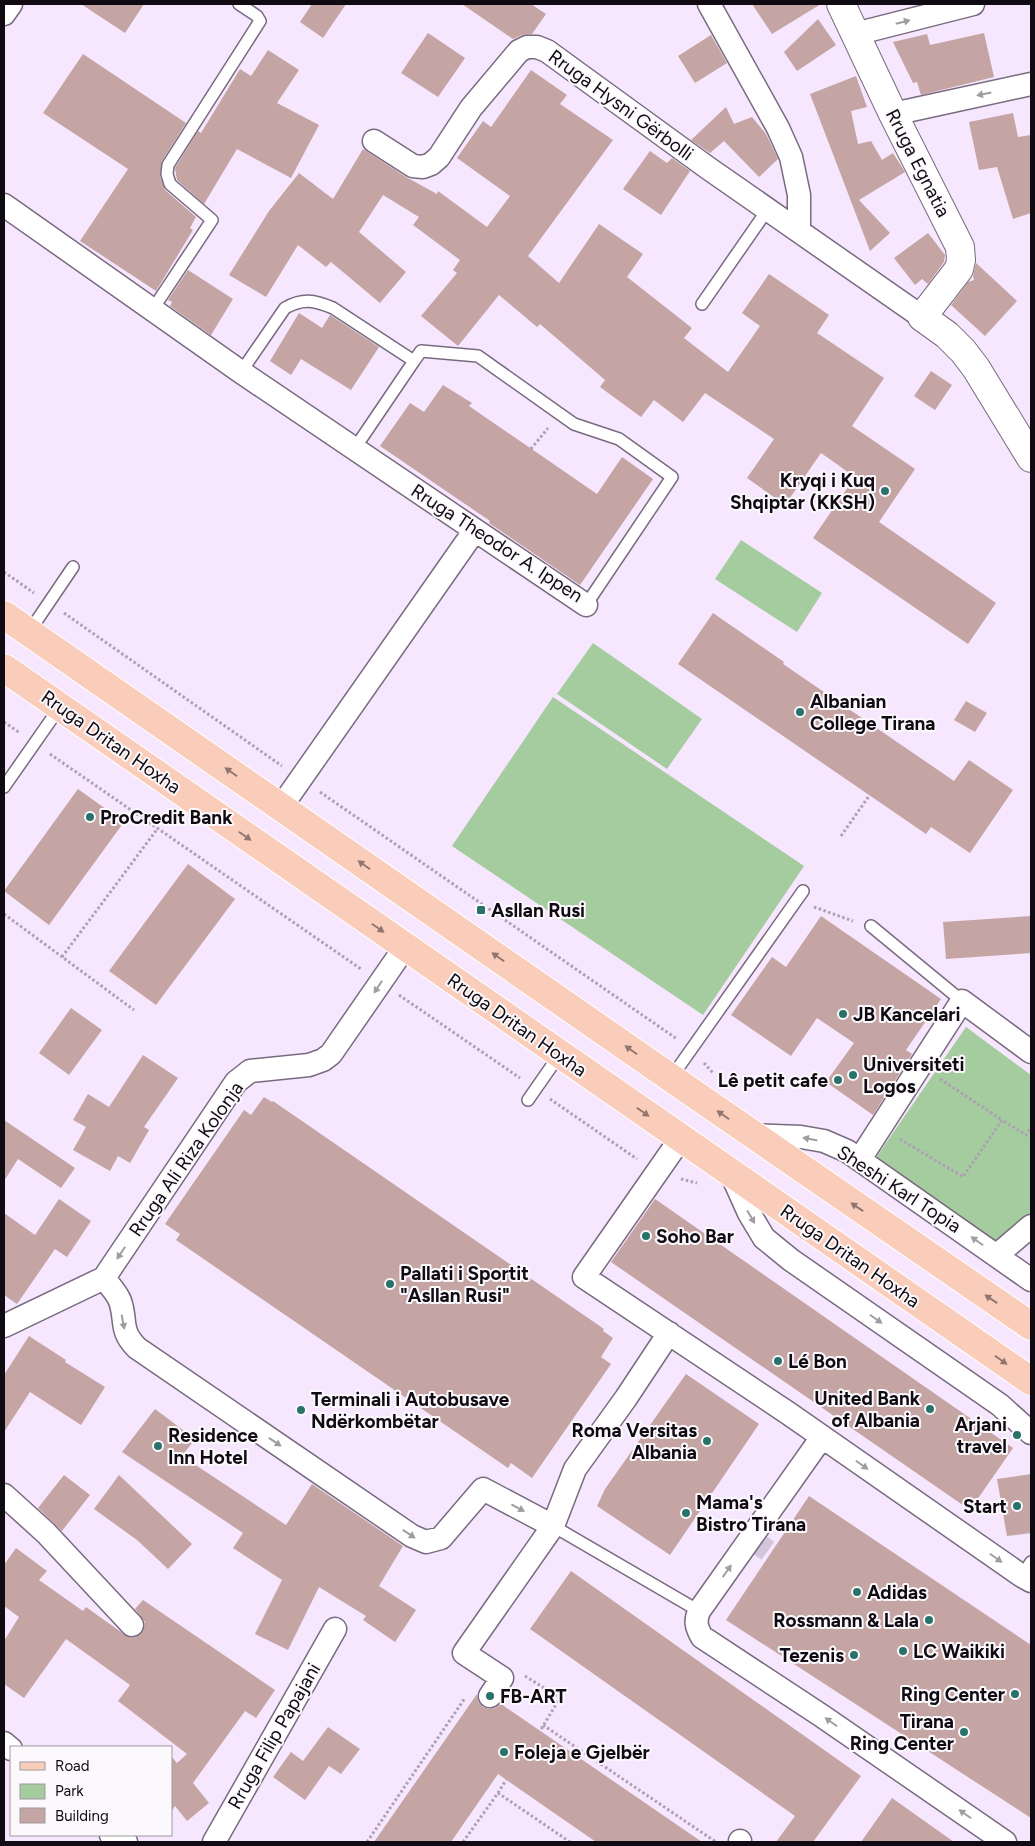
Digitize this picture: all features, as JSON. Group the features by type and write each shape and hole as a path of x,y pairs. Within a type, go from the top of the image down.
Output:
{"main road":[{"path":"4,615 752,1135 1031,1326"},
{"name":"Rruga Dritan Hoxha","path":"4,668 1031,1381"}],"street":[{"path":"4,14 11,4"},
{"path":"709,4 778,128 791,157 799,195 799,230"},
{"name":"Rruga Egnatia","path":"841,4 960,248 961,260 959,269 922,317"},
{"path":"855,34 973,4"},
{"name":"Rruga Hysni Gërbolli","path":"374,141 413,166 423,168 431,164 439,157 471,108 519,51 527,47 537,47 547,51 637,117 946,335 963,351 976,368 1031,458"},
{"path":"893,114 1031,84"},
{"name":"Rruga Theodor A. Ippen","path":"4,205 241,372 586,605"},
{"path":"281,807 475,530"},
{"name":"Rruga Ali Riza Kolonja","path":"104,1278 236,1082 250,1071 308,1065 323,1060 336,1049 405,947"},
{"path":"860,1159 962,1001 1031,1052"},
{"name":"Sheshi Karl Topia","path":"752,1135 801,1137 824,1141 847,1151 1029,1276"},
{"path":"682,1138 584,1277 1028,1573"},
{"path":"731,1173 748,1213 764,1238 791,1260 1000,1405 1031,1437"},
{"path":"997,1255 1031,1226"},
{"path":"4,1324 104,1278 120,1301 124,1328 129,1340 138,1348 412,1536 426,1542 441,1538 483,1489 553,1526"},
{"path":"490,1696 494,1672 464,1653 553,1526 575,1469 626,1398 669,1333"},
{"path":"822,1437 699,1611 696,1618 697,1628 702,1637 830,1722 1004,1842"},
{"path":"4,1494 46,1533 132,1625"},
{"name":"Rruga Filip Papajani","path":"214,1842 335,1629"},
{"path":"113,1836 126,1842"}],"lane":[{"path":"153,309 212,220 170,184 167,174 168,165 260,21 258,16 239,4"},
{"path":"702,304 768,209"},
{"path":"241,372 285,308 296,302 308,301 321,302 333,308 414,361 355,448"},
{"name":"Rruga Theodor A. Ippen","path":"414,361 421,351 478,356 574,424 619,439 672,477 586,605"},
{"path":"29,632 73,567"},
{"path":"4,787 60,707"},
{"path":"671,1078 803,891"},
{"path":"871,926 962,1001"},
{"path":"528,1100 560,1054"},
{"path":"553,1526 699,1611"}],"path":[{"path":"531,449 537,442"},
{"path":"4,572 691,1049"},
{"path":"4,722 657,1173"},
{"path":"842,836 870,796"},
{"path":"62,957 158,828"},
{"path":"796,901 871,926"},
{"path":"4,914 134,1010"},
{"path":"920,1066 1026,1135 1031,1128"},
{"path":"880,1127 962,1178 1002,1120"},
{"path":"368,1842 494,1672 515,1669 560,1698 540,1731"},
{"path":"544,1725 716,1842"},
{"path":"463,1842 506,1780"},
{"path":"498,1793 570,1842"}],"green space":[{"path":"741,540 822,593 797,632 715,579"},
{"path":"593,643 702,719 667,769 557,694"},
{"path":"553,697 804,866 703,1015 452,846"},
{"path":"966,1027 1031,1075 1031,1216 998,1243 875,1159"}],"building":[{"path":"81,4 144,4 125,33"},
{"path":"312,4 346,4 323,38 300,22"},
{"path":"462,4 531,4 546,14 532,34 522,35 513,39"},
{"path":"752,4 821,4 772,34"},
{"path":"818,19 836,45 797,71 784,52"},
{"path":"428,33 465,58 438,97 401,73"},
{"path":"984,33 994,77 921,95 917,82 913,83 893,42 927,34 930,45"},
{"path":"711,35 727,63 695,83 678,56"},
{"path":"268,50 299,70 277,103 319,125 291,178 237,149 204,204 177,180 175,168 198,131 201,133 240,69 251,76"},
{"path":"83,54 186,123 162,161 160,176 165,190 196,217 190,228 193,230 156,291 80,241 128,169 43,113"},
{"path":"531,70 567,95 560,104 613,140 528,256 559,283 599,224 643,254 627,277 692,328 684,338 728,372 760,326 742,313 769,274 829,315 817,333 884,378 852,426 915,469 879,522 996,603 968,644 813,538 855,477 821,453 785,505 747,478 774,439 705,393 683,422 654,400 641,417 600,387 605,380 540,324 537,327 499,295 458,346 421,316 457,273 453,270 460,260 413,225 419,217 383,195 359,232 406,272 380,303 331,262 326,267 298,245 266,297 229,275 269,211 299,173 333,199 363,149 406,177 437,194 438,191 487,227 510,196 457,158 483,121 491,127"},
{"path":"856,76 867,107 851,111 858,144 871,141 882,160 893,153 905,172 859,200 890,233 870,251 810,94"},
{"path":"726,107 734,124 752,117 766,134 778,159 759,177 724,141 710,153 691,140"},
{"path":"1013,113 1018,137 1031,135 1031,213 1013,219 997,167 979,170 969,122"},
{"path":"650,151 667,163 672,158 690,171 661,215 623,189"},
{"path":"928,233 945,255 944,262 928,284 922,279 915,285 894,258"},
{"path":"976,263 1017,301 985,336 951,305 968,282 974,280"},
{"path":"188,270 233,299 211,335 170,306 172,302 168,300"},
{"path":"299,313 322,328 330,315 379,347 351,390 301,359 291,375 270,361"},
{"path":"931,371 952,385 935,410 914,396"},
{"path":"443,385 472,403 469,406 597,494 622,457 653,479 580,585 380,446 410,403 424,412"},
{"name":"Albanian College Tirana","path":"713,613 784,662 783,664 954,781 969,760 1013,790 970,853 931,827 926,834 678,664"},
{"path":"966,701 987,713 975,732 954,720"},
{"path":"78,789 124,822 49,925 4,891"},
{"path":"188,864 235,899 156,1005 109,971"},
{"path":"821,916 941,999 906,1050 912,1054 873,1115 826,1082 854,1043 817,1018 791,1056 731,1015 772,957 786,967"},
{"path":"1031,916 1031,953 946,959 943,922"},
{"path":"71,1008 102,1030 69,1075 39,1053"},
{"path":"143,1055 178,1078 144,1127 149,1130 130,1163 118,1156 110,1171 73,1150 86,1127 73,1120 88,1094 109,1107"},
{"name":"Pallati i Sportit \"Asllan Rusi\"","path":"264,1097 273,1101 604,1329 603,1331 613,1338 601,1357 611,1364 532,1478 511,1463 508,1468 176,1240 180,1234 165,1224 244,1110 251,1115"},
{"path":"4,1120 75,1168 61,1188 18,1159 4,1181"},
{"path":"59,1199 91,1221 67,1257 55,1249 17,1304 4,1295 4,1213 35,1235"},
{"path":"655,1199 1013,1448 970,1510 611,1262"},
{"path":"29,1336 66,1360 65,1362 105,1387 81,1425 30,1392 4,1432 4,1375"},
{"path":"686,1374 759,1424 670,1555 597,1506 605,1489"},
{"path":"155,1409 195,1439 182,1456 286,1525 312,1484 403,1546 379,1586 416,1610 395,1642 363,1620 366,1616 319,1587 288,1650 255,1634 282,1580 233,1548 243,1533 122,1452"},
{"name":"Start","path":"1031,1474 1031,1533 1007,1536 997,1479"},
{"path":"64,1475 90,1495 62,1531 38,1508"},
{"path":"119,1475 192,1544 168,1569 137,1540 94,1509"},
{"name":"Tirana Ring Center","path":"809,1496 1031,1645 1031,1818 726,1620"},
{"path":"16,1548 47,1571 39,1580 83,1611 86,1607 128,1637 135,1638 144,1629 145,1622 135,1609 143,1600 275,1690 256,1718 245,1711 193,1783 209,1803 187,1821 175,1806 172,1810 172,1757 177,1763 187,1754 118,1701 130,1685 66,1639 24,1698 4,1684 4,1641 19,1617 4,1606 4,1565"},
{"path":"571,1571 861,1776 813,1842 776,1842 795,1816 530,1629"},
{"name":"Foleja e Gjelbër","path":"477,1694 478,1701 483,1707 490,1709 501,1704 702,1842 596,1842 498,1774 451,1842 374,1842"},
{"path":"328,1727 360,1749 341,1774 329,1766 305,1800 273,1777 291,1752 303,1761"},
{"path":"892,1798 954,1842 861,1842"}],"tunnel":[{"path":"750,1538 771,1553"}],"place":[{"name":"Kryqi i Kuq Shqiptar (KKSH)","path":"885,491"},
{"name":"Albanian College Tirana","path":"800,712"},
{"name":"ProCredit Bank","path":"90,817"},
{"name":"Asllan Rusi","path":"481,910"},
{"name":"JB Kancelari","path":"843,1014"},
{"name":"Universiteti Logos","path":"853,1075"},
{"name":"Lê petit cafe","path":"838,1080"},
{"name":"Soho Bar","path":"646,1236"},
{"name":"Pallati i Sportit \"Asllan Rusi\"","path":"390,1284"},
{"name":"Lé Bon","path":"778,1361"},
{"name":"United Bank of Albania","path":"930,1409"},
{"name":"Terminali i Autobusave Ndërkombëtar","path":"301,1410"},
{"name":"Arjani travel","path":"1017,1435"},
{"name":"Roma Versitas Albania","path":"707,1441"},
{"name":"Residence Inn Hotel","path":"158,1446"},
{"name":"Start","path":"1017,1506"},
{"name":"Mama's Bistro Tirana","path":"686,1513"},
{"name":"Adidas","path":"857,1592"},
{"name":"Rossmann & Lala","path":"929,1620"},
{"name":"LC Waikiki","path":"903,1651"},
{"name":"Tezenis","path":"854,1655"},
{"name":"Ring Center","path":"1015,1694"},
{"name":"FB-ART","path":"490,1696"},
{"name":"Tirana Ring Center","path":"964,1732"},
{"name":"Foleja e Gjelbër","path":"504,1752"}]}
